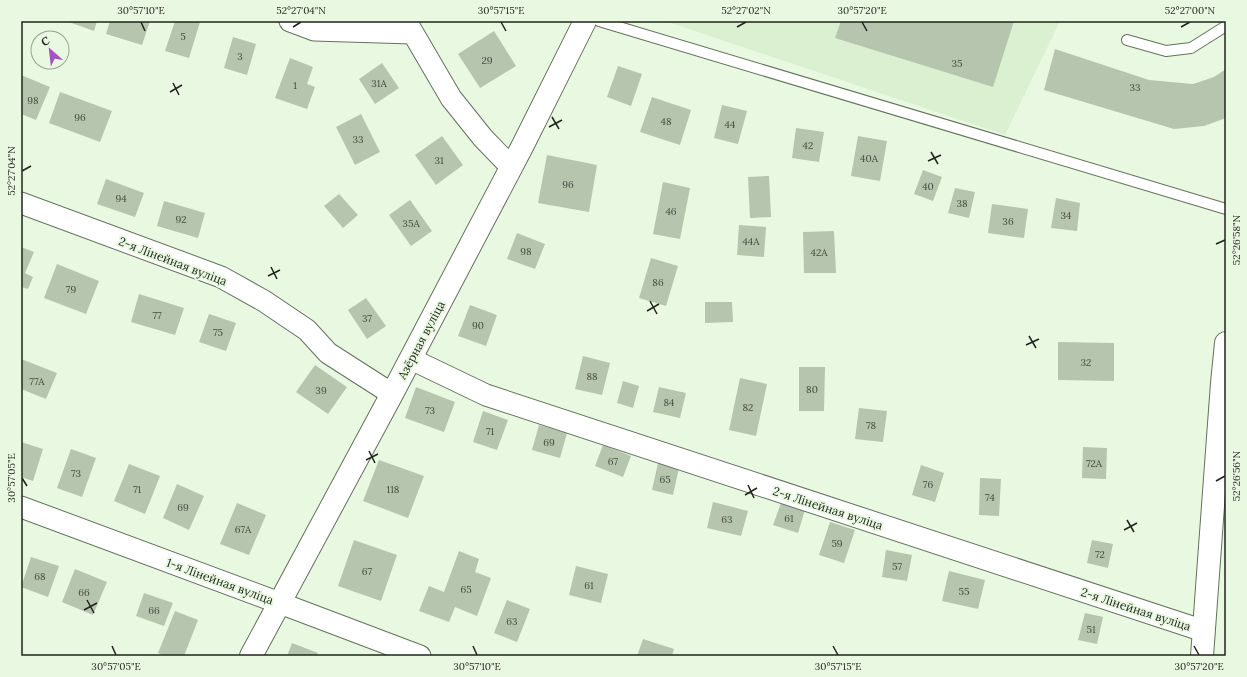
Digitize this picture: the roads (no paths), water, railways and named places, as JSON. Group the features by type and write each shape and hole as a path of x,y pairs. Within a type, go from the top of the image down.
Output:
{"street":[{"path":"290,21 314,30 409,27 451,98 483,138 511,167"},
{"name":"Азёрная вуліца","path":"251,656 411,359 585,21"},
{"name":"2-я Лінейная вуліца","path":"21,203 221,277 264,301 307,330 328,353 392,394"},
{"path":"1202,656 1222,447 1222,383 1226,343"},
{"name":"2-я Лінейная вуліца","path":"411,359 486,395 1204,631"},
{"name":"1-я Лінейная вуліца","path":"21,507 420,656"}],"lane":[{"path":"599,21 1226,208"},
{"path":"1127,40 1166,51 1192,48 1226,26"}]}
